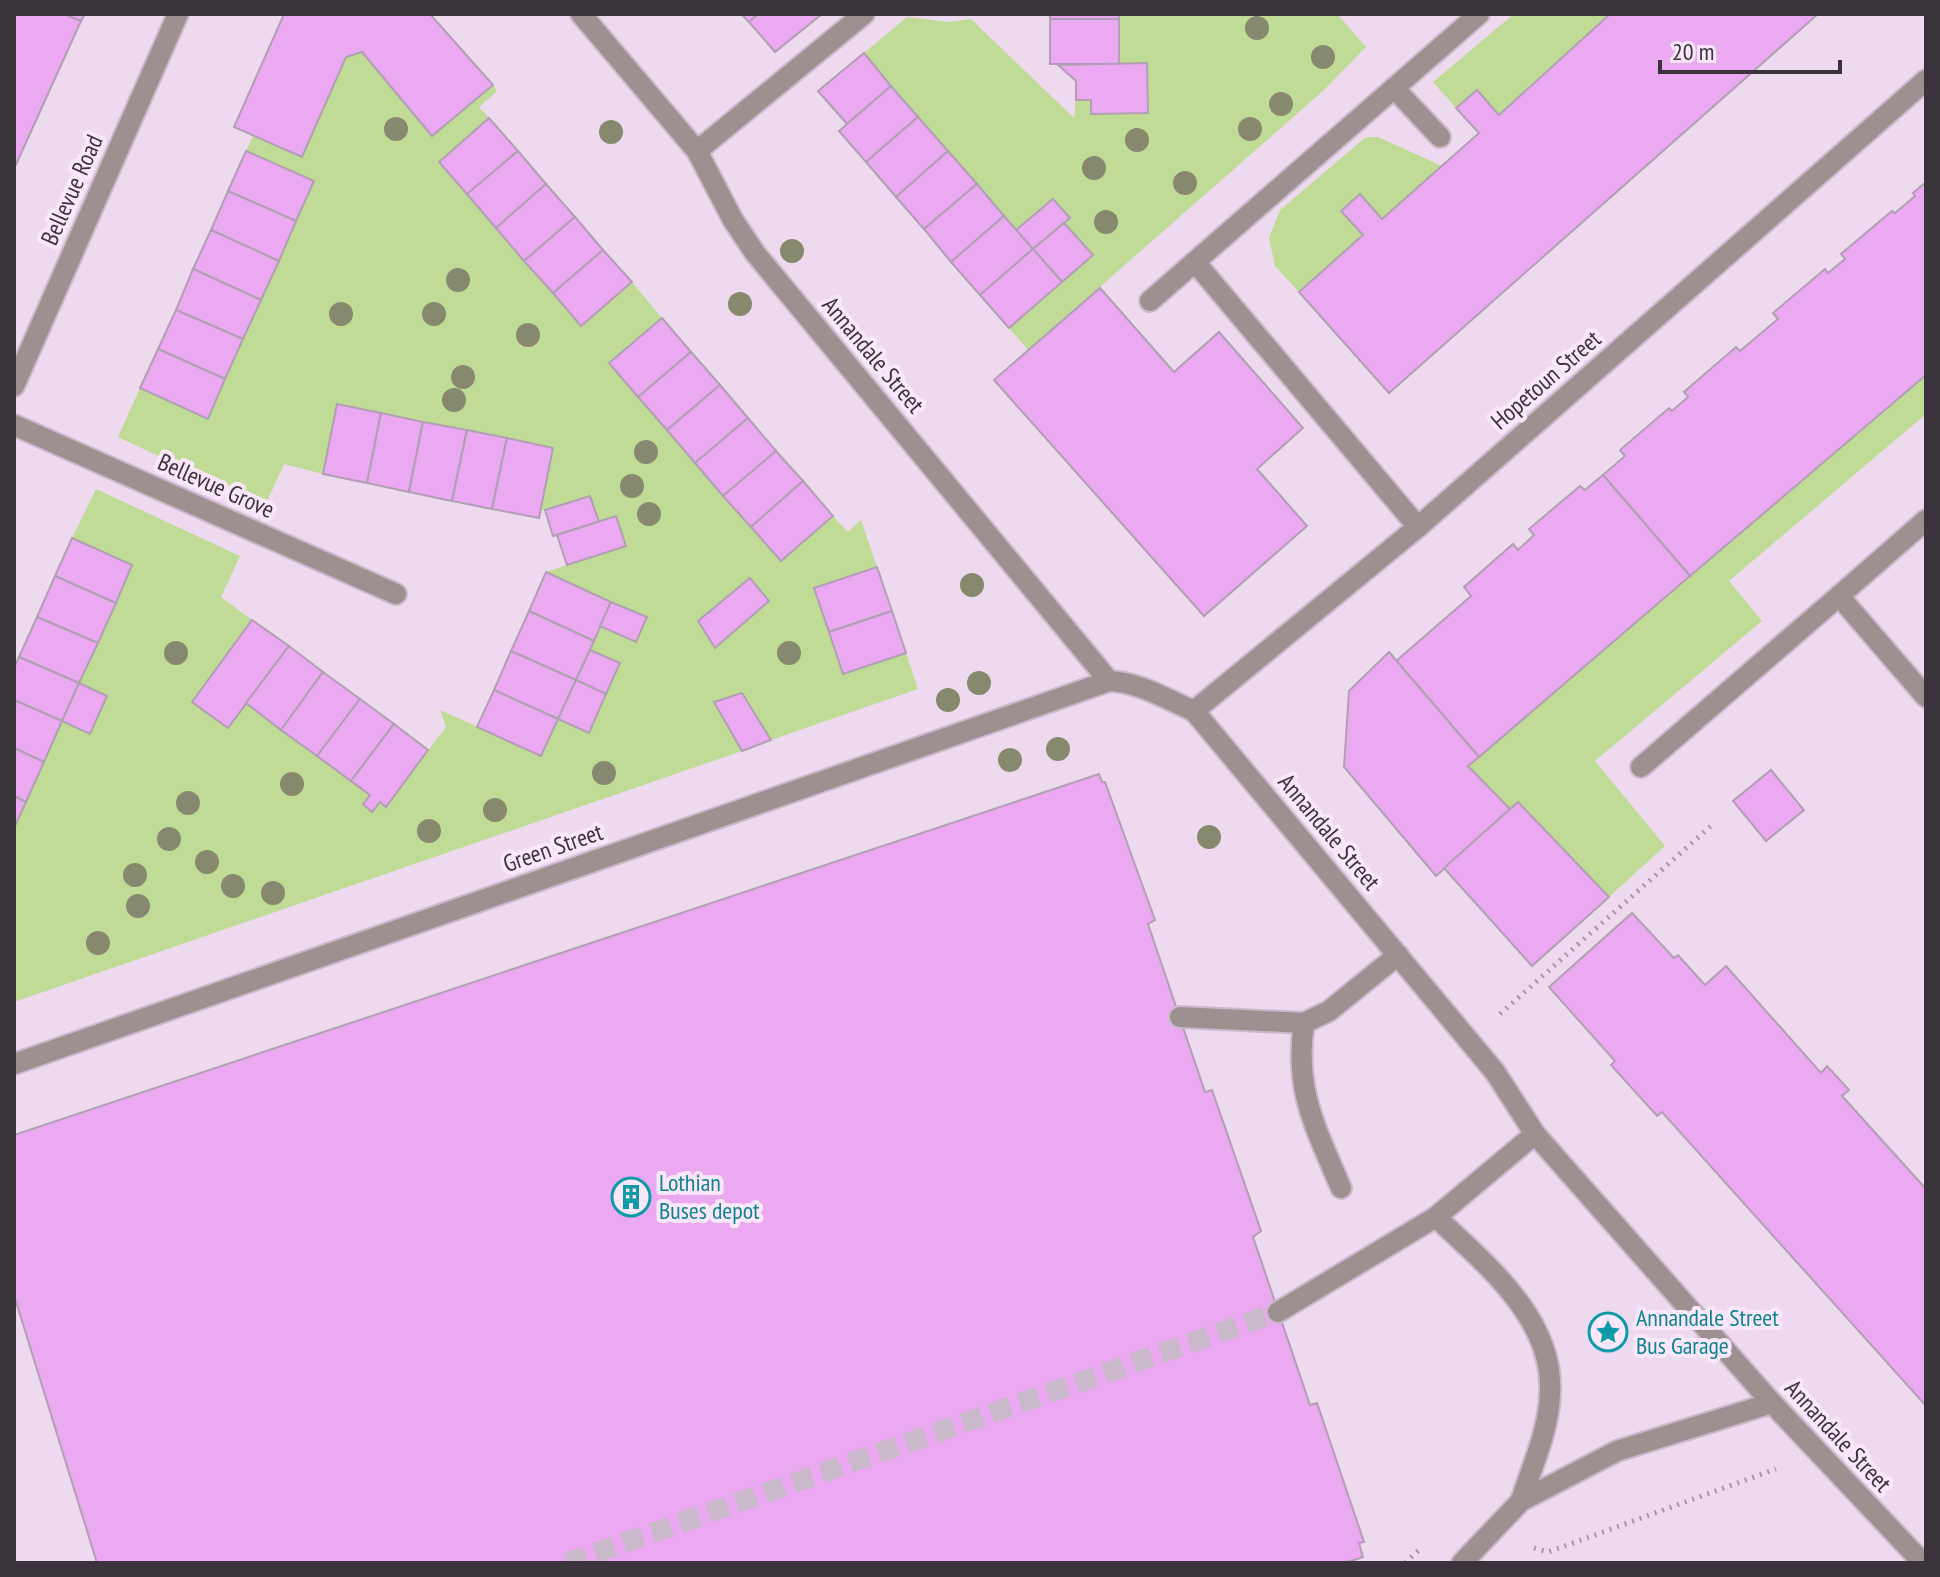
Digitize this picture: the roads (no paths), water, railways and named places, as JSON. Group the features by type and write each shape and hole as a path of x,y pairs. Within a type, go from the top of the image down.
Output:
{"street":[{"name":"Bellevue Road","path":"14,386 178,14"},
{"name":"Annandale Street","path":"581,14 697,151 733,220 755,253 1109,681 1125,682 1194,711 1495,1072 1535,1134 1772,1403 1923,1563"},
{"path":"697,151 864,14"},
{"path":"1150,301 1479,14"},
{"name":"Hopetoun Street","path":"1194,711 1418,527 1926,80"},
{"path":"1394,88 1440,137"},
{"path":"1195,262 1418,527"},
{"name":"Bellevue Grove","path":"14,425 396,594"},
{"path":"1641,767 1926,520"},
{"path":"1839,596 1926,697"},
{"name":"Green Street","path":"14,1064 1109,681"},
{"path":"1180,1017 1304,1023 1329,1011 1398,955"},
{"path":"1304,1023 1300,1072 1306,1104 1341,1188"},
{"path":"1278,1312 1436,1217 1535,1134"},
{"path":"1436,1217 1514,1297 1535,1328 1549,1361 1551,1394 1545,1426 1521,1501"},
{"path":"1462,1563 1521,1501 1617,1451 1772,1403"}],"tunnel":[{"path":"567,1563 1278,1312"}],"place":[{"name":"Lothian Buses depot","path":"631,1197"},
{"name":"Annandale Street Bus Garage","path":"1608,1332"}]}
